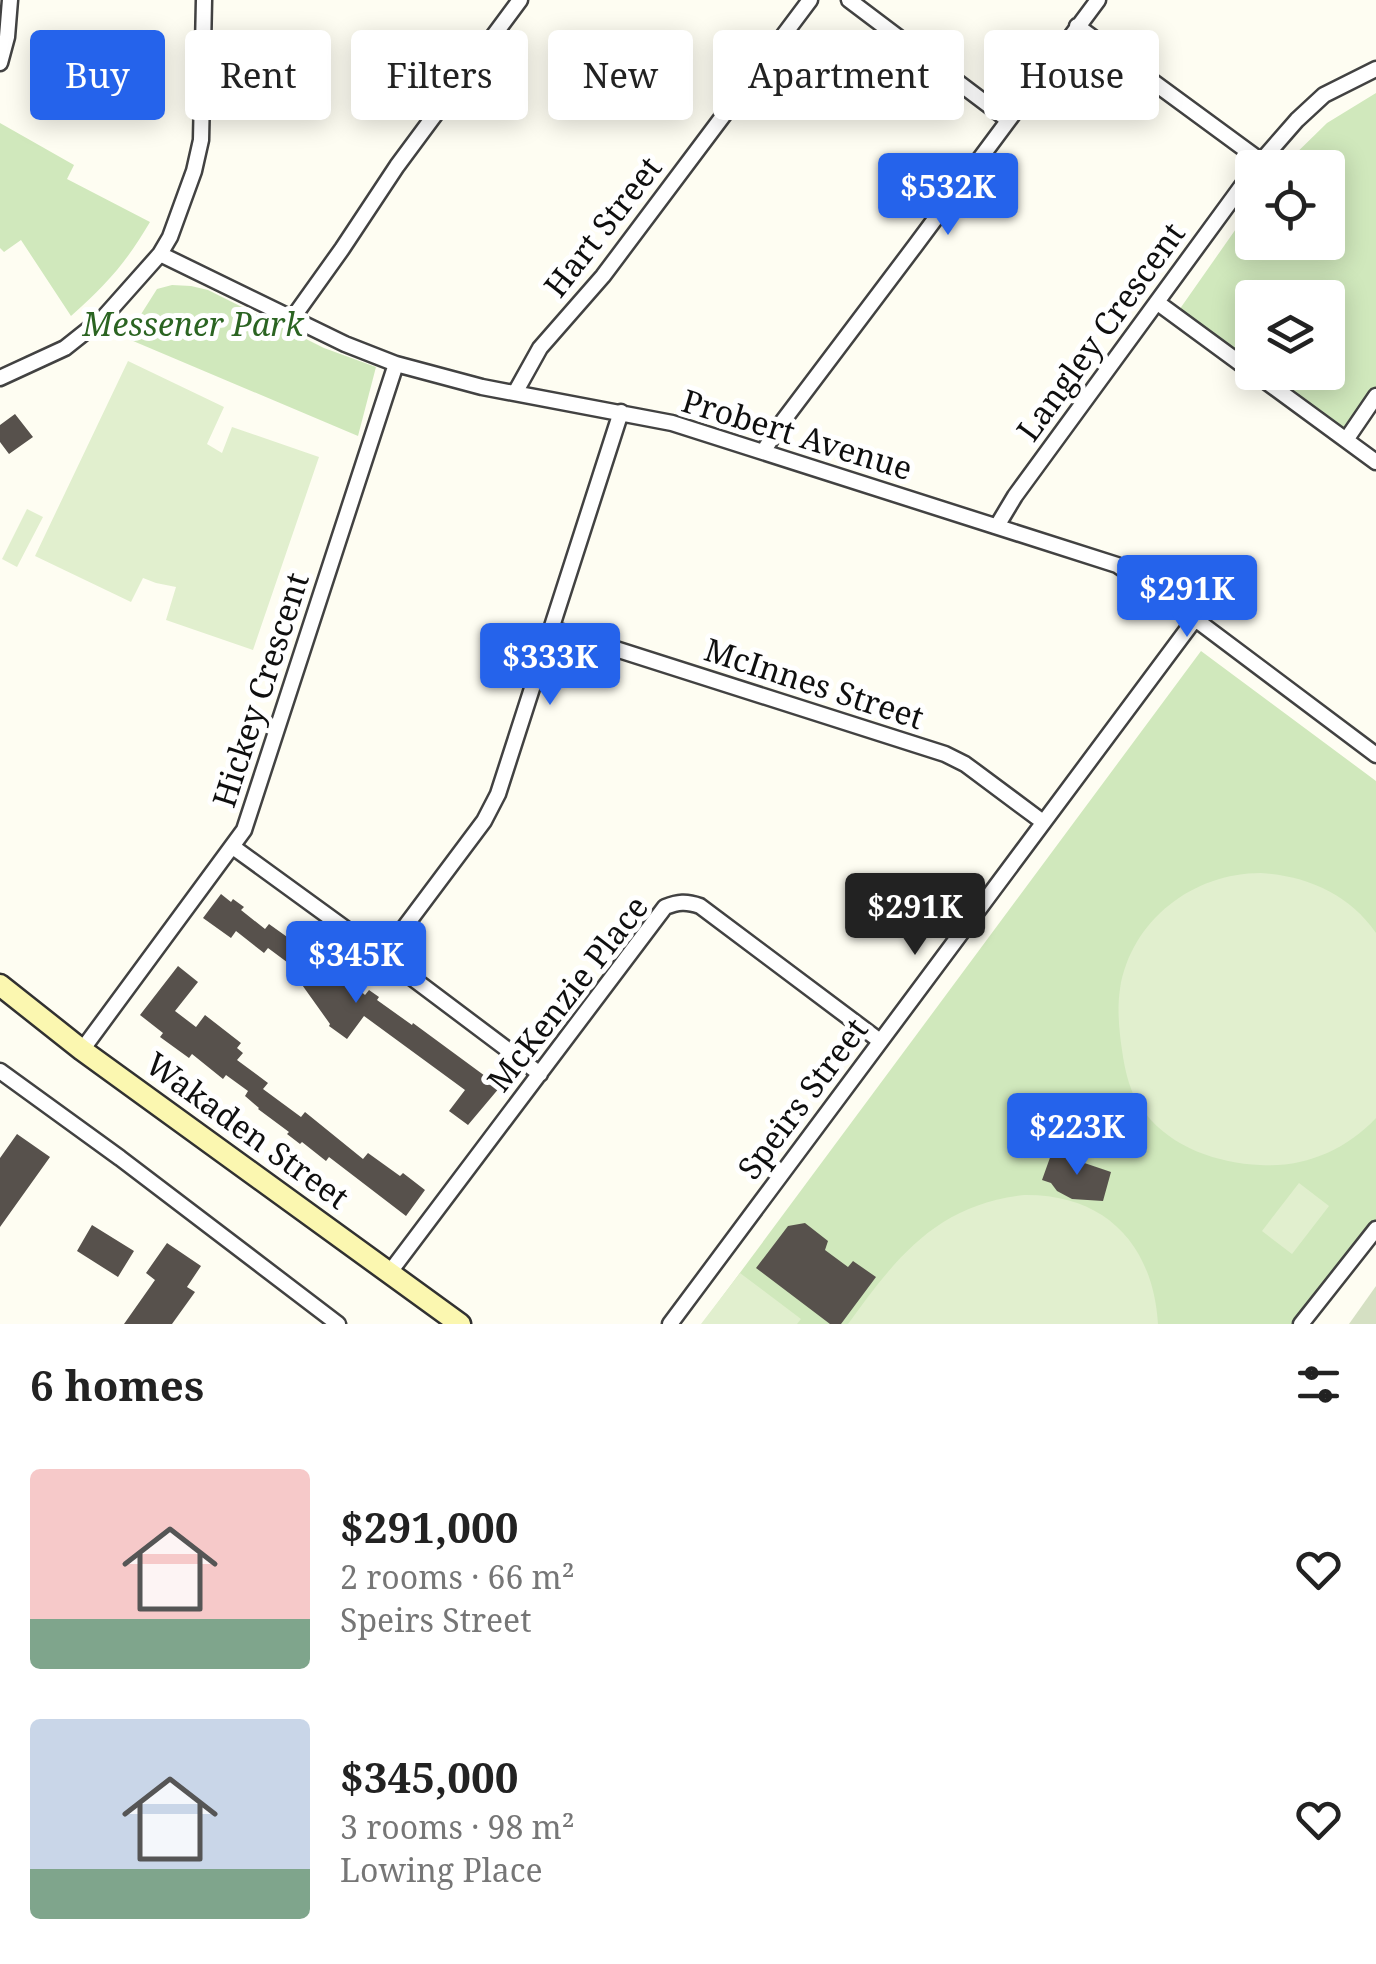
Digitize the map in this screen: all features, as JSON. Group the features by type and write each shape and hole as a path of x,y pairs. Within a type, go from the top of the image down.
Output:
{"main road":[{"name":"Wakaden Street","path":"0,985 82,1050 460,1324"}],"street":[{"path":"0,63 10,0"},
{"path":"0,378 65,348 104,317 160,254 174,229 201,140 204,0"},
{"path":"292,319 397,166 520,0"},
{"name":"Hart Street","path":"514,393 540,348 603,276 810,0"},
{"path":"849,0 984,102"},
{"path":"1074,30 1098,0"},
{"path":"1077,26 1235,150"},
{"name":"Langley Crescent","path":"1270,150 1324,95 1376,69"},
{"path":"763,452 1008,120"},
{"name":"Langley Crescent","path":"997,526 1235,196"},
{"name":"Probert Avenue","path":"160,254 344,344 396,364 482,387 672,423 1117,566 1195,619 1376,755"},
{"path":"1158,303 1235,359"},
{"name":"Hickey Crescent","path":"82,1050 244,830 396,364"},
{"path":"1278,390 1376,462"},
{"path":"1346,440 1376,396"},
{"path":"384,956 484,821 498,794 621,412"},
{"name":"Speirs Street","path":"670,1324 1195,619"},
{"name":"McInnes Street","path":"553,629 944,754 965,764 1043,822"},
{"path":"233,847 540,1074"},
{"name":"McKenzie Place","path":"390,1272 664,907 676,902 700,906 880,1041"},
{"path":"0,1071 338,1324"},
{"path":"1301,1324 1376,1229"}],"green space":[{"path":"1376,93 1376,408 1350,443 1279,390 1345,390 1345,280 1235,280 1235,357 1177,313 1235,230 1235,260 1345,260 1345,150 1299,150 1327,123"},
{"path":"0,123 74,165 67,179 150,222 115,273 71,316 21,240 4,252 0,248"},
{"name":"Messener Park","path":"172,285 208,290 324,348 376,367 358,436 126,338 157,289"},
{"path":"128,361 224,407 207,444 222,453 232,427 319,457 253,650 166,620 176,587 143,578 131,602 35,556"},
{"path":"27,509 43,517 17,567 2,559"},
{"path":"1201,651 1376,781 1376,1242 1311,1324 702,1324"},
{"path":"1261,873 1295,878 1326,889 1353,908 1376,933 1376,1118 1338,1148 1308,1160 1276,1165 1212,1157 1168,1136 1156,1125 1140,1106 1129,1083 1119,1019 1126,964 1152,922 1169,905 1212,881"},
{"path":"1299,1183 1329,1206 1292,1254 1262,1231"},
{"path":"1024,1195 1078,1203 1120,1229 1146,1270 1158,1324 848,1324 883,1277 921,1238 966,1210"},
{"path":"740,1273 801,1319 797,1324 701,1324"},
{"path":"1376,1286 1376,1324 1349,1324"}],"building":[{"path":"15,414 33,437 9,454 0,442 0,425"},
{"path":"221,894 244,907 241,910 265,929 269,924 325,964 331,960 352,993 356,987 365,995 369,990 379,997 377,1000 500,1087 468,1125 449,1111 465,1090 364,1016 347,1039 329,1026 300,982 307,977 268,948 264,953 236,931 231,938 203,918"},
{"path":"178,966 198,982 175,1011 196,1027 205,1015 241,1043 237,1048 243,1053 237,1060 268,1083 263,1089 301,1117 305,1112 363,1159 368,1153 425,1190 406,1216 329,1157 326,1161 287,1134 245,1096 248,1091 160,1037 163,1033 140,1015"},
{"path":"17,1134 50,1157 0,1227 0,1158"},
{"path":"1052,1152 1111,1172 1103,1201 1072,1199 1042,1180"},
{"path":"805,1223 828,1241 825,1250 848,1267 853,1261 876,1277 841,1324 830,1324 756,1268 788,1226"},
{"path":"92,1225 134,1251 118,1277 77,1251"},
{"path":"167,1243 201,1266 187,1287 195,1292 172,1324 124,1324 155,1280 146,1273"}]}
